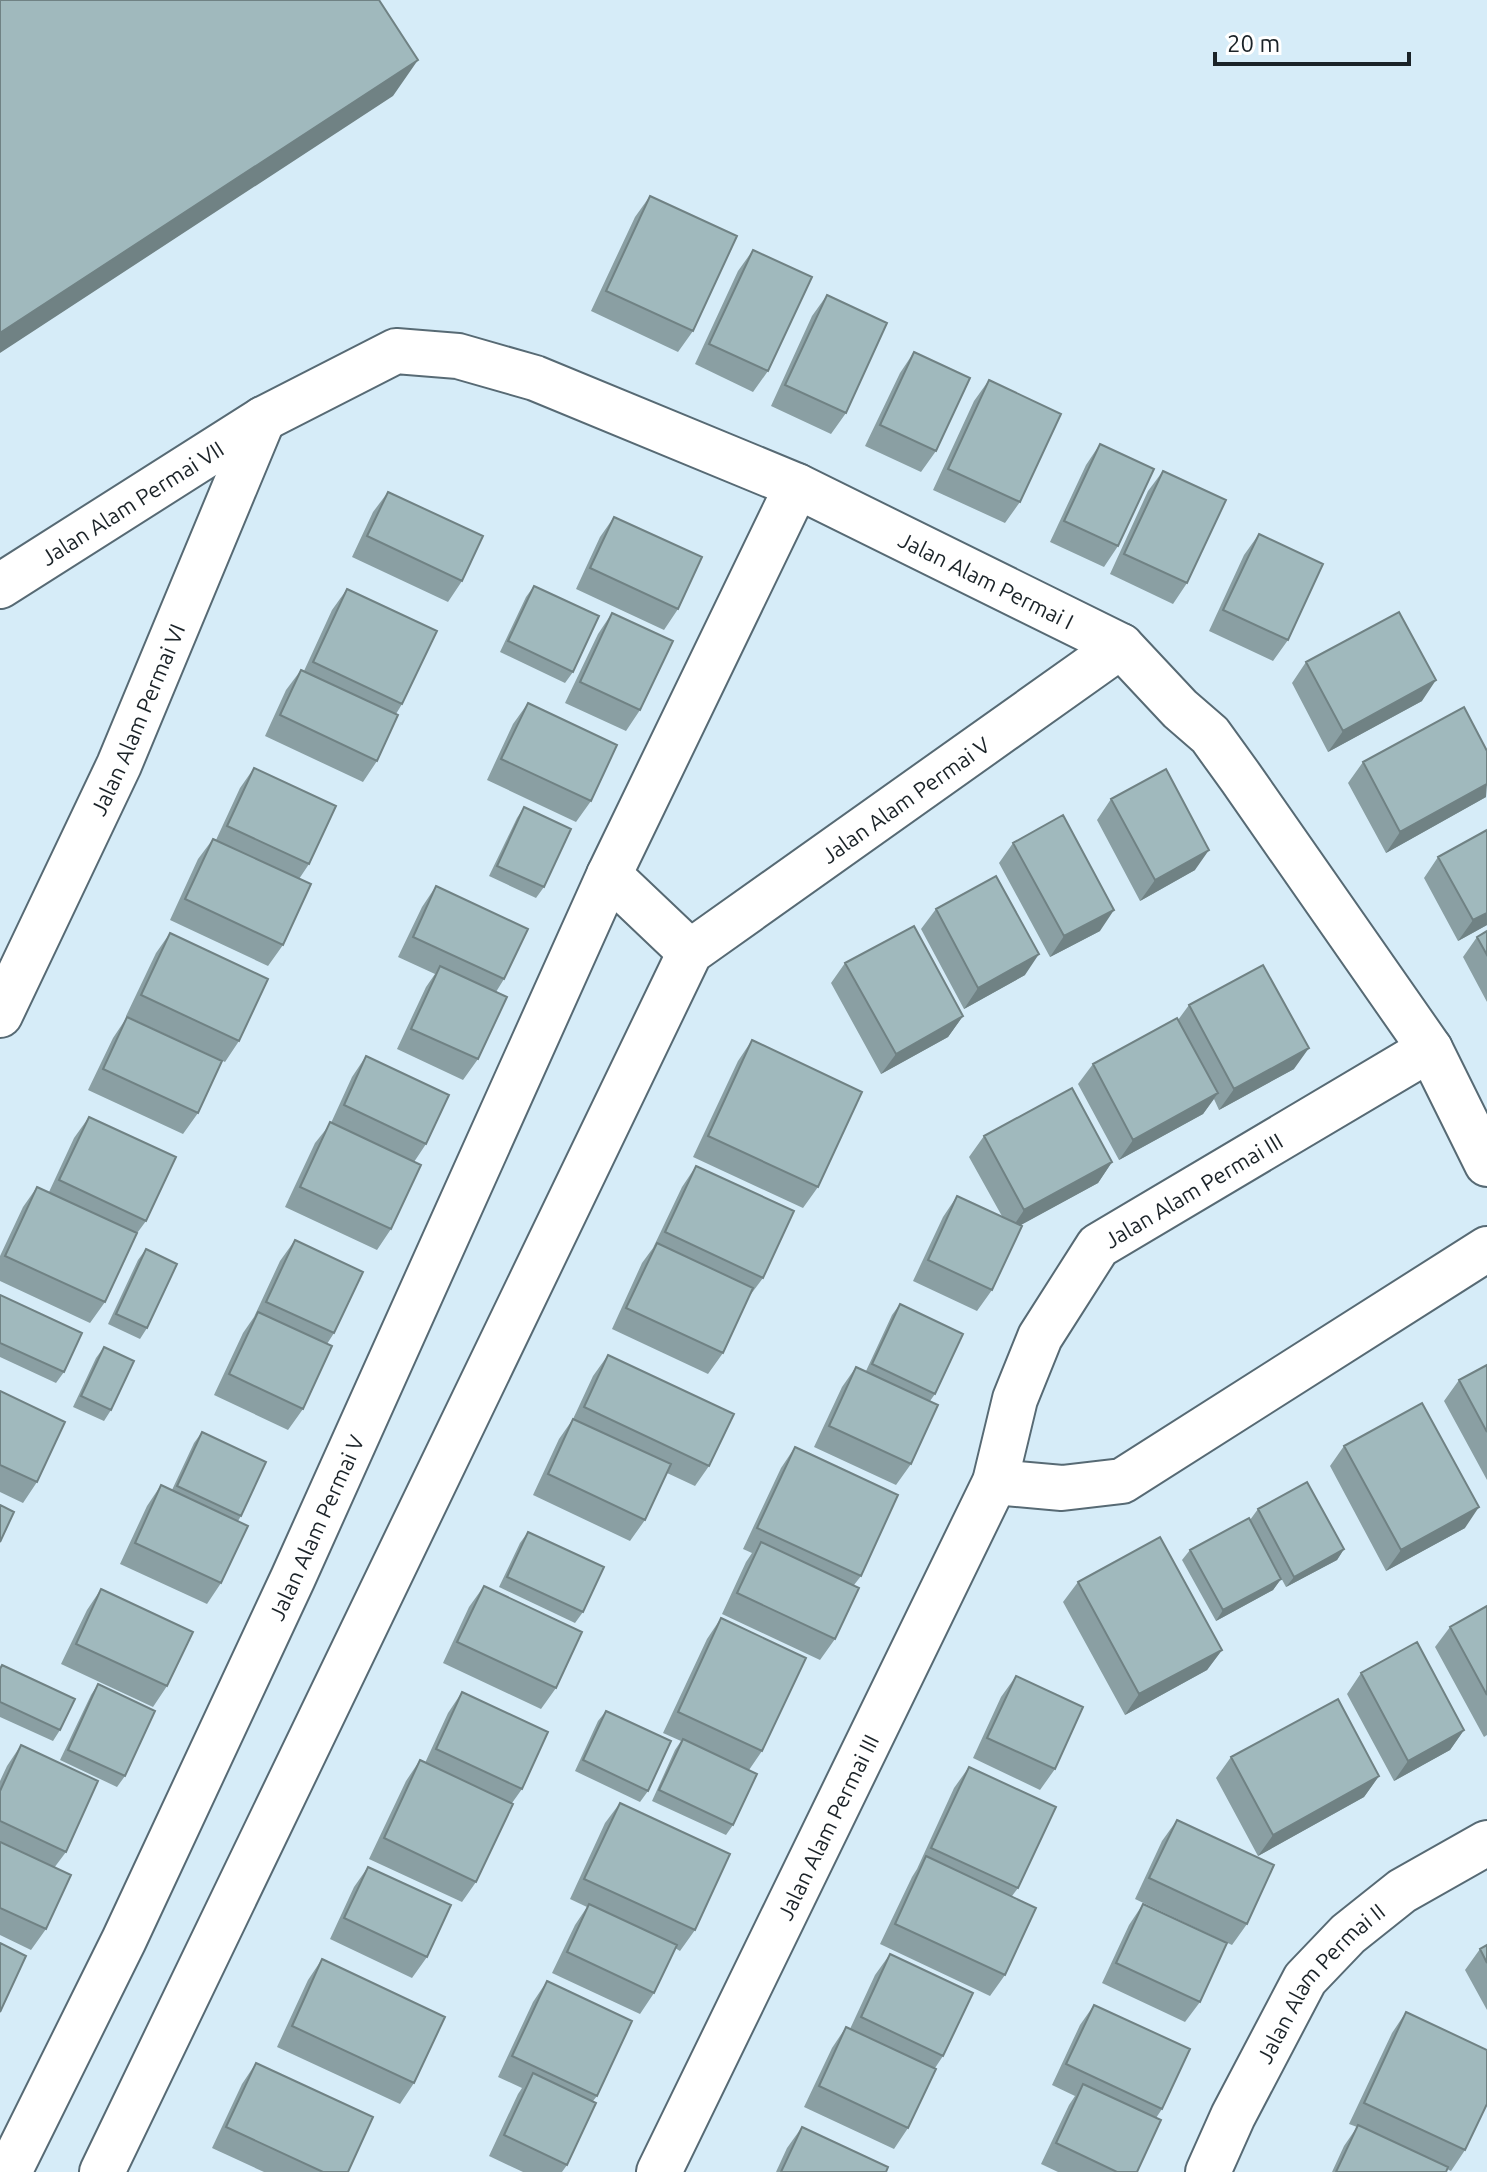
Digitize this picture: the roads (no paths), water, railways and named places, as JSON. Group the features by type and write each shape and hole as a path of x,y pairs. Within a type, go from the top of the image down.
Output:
{"street":[{"name":"Jalan Alam Permai I","path":"263,419 396,351 458,356 535,378 797,486 1121,646 1180,709 1210,735 1430,1049 1487,1164"},
{"name":"Jalan Alam Permai VII","path":"0,586 263,419"},
{"name":"Jalan Alam Permai VI","path":"0,1015 119,765 263,419"},
{"name":"Jalan Alam Permai V","path":"9,2172 124,1940 293,1578 609,875 797,486"},
{"name":"Jalan Alam Permai V","path":"102,2172 690,952 1121,646"},
{"path":"609,875 690,952"},
{"name":"Jalan Alam Permai III","path":"659,2172 995,1482 1015,1399 1040,1337 1098,1246 1430,1049"},
{"path":"995,1482 1062,1488 1122,1481 1487,1249"},
{"name":"Jalan Alam Permai II","path":"1208,2172 1233,2116 1305,1979 1348,1934 1402,1891 1487,1843"}]}
